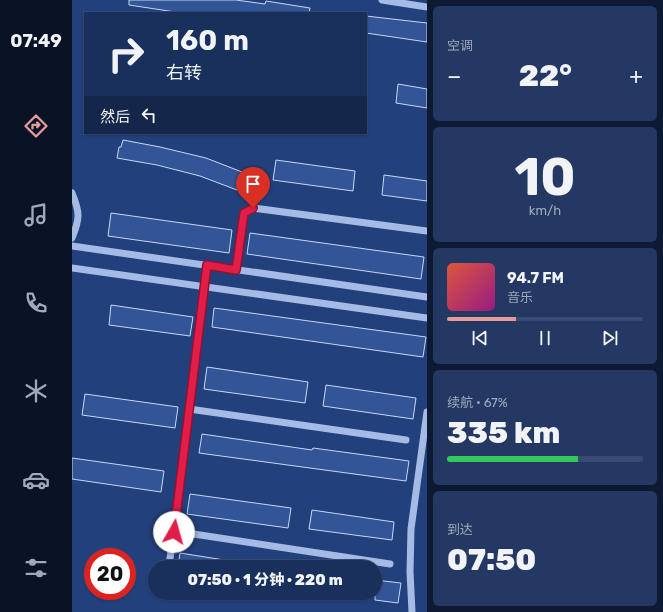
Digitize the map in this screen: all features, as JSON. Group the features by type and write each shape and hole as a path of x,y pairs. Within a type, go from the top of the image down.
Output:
{"street":[{"path":"382,0 427,7"},
{"path":"72,193 78,208 77,227 72,238"},
{"path":"236,270 244,213 253,208 427,231"},
{"path":"72,246 427,297"},
{"path":"170,560 207,265"},
{"path":"72,268 427,318"},
{"path":"189,409 406,440"},
{"path":"412,612 410,572 411,529 427,412"},
{"path":"174,532 390,564"}],"building":[{"path":"129,0 236,0 265,4 266,1 310,8 309,12 175,12 129,5"},
{"path":"367,16 427,23 427,42 367,33"},
{"path":"398,84 427,89 427,108 396,103"},
{"path":"123,140 206,158 242,172 240,179 242,180 237,190 200,176 157,165 117,158 119,147 121,147"},
{"path":"276,160 355,171 353,191 273,180"},
{"path":"384,175 427,181 427,201 382,195"},
{"path":"111,213 232,230 229,253 108,236"},
{"path":"250,233 424,257 421,279 247,254"},
{"path":"111,305 193,317 190,336 109,325"},
{"path":"214,308 426,337 423,357 212,327"},
{"path":"207,367 308,382 305,403 204,389"},
{"path":"326,385 416,398 413,419 323,406"},
{"path":"85,394 178,407 175,428 82,415"},
{"path":"202,434 312,450 313,448 409,461 406,481 199,453"},
{"path":"72,458 164,471 161,492 72,479"},
{"path":"190,494 291,508 288,528 187,514"},
{"path":"312,510 394,522 392,540 309,529"},
{"path":"180,553 224,560 179,560"},
{"path":"382,581 401,583 398,603 375,600 382,600"}],"route":[{"path":"174,532 207,265 236,270 244,213 253,208"}]}
